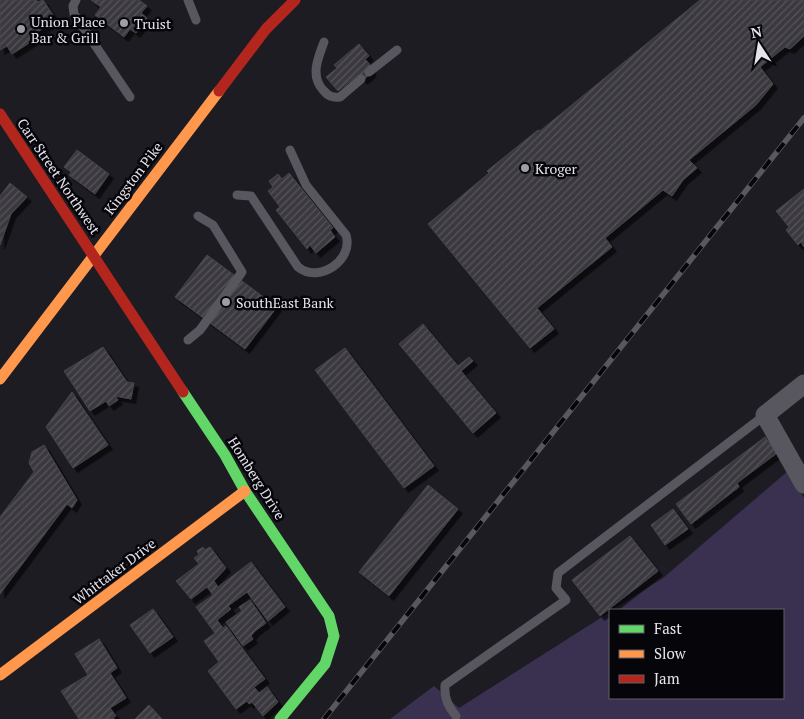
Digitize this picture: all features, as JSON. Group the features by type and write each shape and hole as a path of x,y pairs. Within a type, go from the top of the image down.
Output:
{"street":[{"name":"Kingston Pike","path":"0,379 266,29 295,0"},
{"name":"Carr Street Northwest","path":"0,114 93,255"},
{"name":"Homberg Drive","path":"93,255 225,455 245,491 329,616 334,636 325,664 280,719"},
{"path":"804,384 764,415 804,484"},
{"name":"Whittaker Drive","path":"0,675 245,491"}],"lane":[{"path":"76,0 73,6 74,14 130,97"},
{"path":"188,0 196,20"},
{"path":"324,42 315,73 321,89 328,95 340,97 361,79"},
{"path":"369,72 396,50"},
{"path":"237,195 251,196 298,267 304,272 320,273 340,260 346,252 348,243 346,235 306,185 290,150"},
{"path":"188,340 200,330 242,272 213,225 198,216"},
{"path":"456,716 448,706 444,695 445,685 566,600 556,588 558,573 764,415"}],"shaded area":[{"path":"789,470 804,498 804,719 390,719 434,686 459,708 609,613 609,699 784,699 784,609 614,609 663,578"}],"building":[{"name":"Union Place Bar & Grill","path":"0,0 36,0 38,2 43,0 53,15 48,17 52,23 34,34 37,38 12,54 7,46 0,50"},
{"name":"Truist","path":"91,0 139,0 147,6 141,13 147,18 136,33 130,29 124,37 95,15 101,7"},
{"path":"700,0 804,0 804,36 790,49 785,47 760,67 773,84 756,105 689,160 697,168 683,180 672,196 663,190 605,238 612,247 537,308 554,329 530,348 428,224 489,173 487,171 538,130 540,131"},
{"path":"359,44 369,56 365,59 371,66 371,73 363,80 358,75 338,91 326,77 337,68 334,65"},
{"path":"77,150 109,174 95,194 69,175 71,172 64,167"},
{"path":"289,173 333,228 330,230 335,237 316,253 310,245 307,249 276,210 280,207 268,191 273,187 269,181 278,174 282,179"},
{"path":"10,183 27,197 11,214 0,245 0,196"},
{"path":"804,189 804,247 801,242 798,245 786,230 789,227 776,211"},
{"name":"SouthEast Bank","path":"207,255 277,307 245,349 175,297"},
{"path":"423,324 458,366 469,357 473,361 461,371 496,413 473,433 399,344"},
{"path":"103,347 127,382 134,383 131,399 115,396 118,400 109,406 106,401 90,411 64,371"},
{"path":"345,348 434,466 404,488 315,370"},
{"path":"72,392 108,445 73,468 46,427"},
{"path":"765,437 777,453 737,483 739,487 691,524 676,504"},
{"path":"44,445 77,500 72,508 67,504 0,594 0,517 34,472 29,463 32,452"},
{"path":"428,485 458,509 389,596 359,572"},
{"path":"673,509 688,529 665,545 651,525"},
{"path":"630,536 658,571 600,616 572,580"},
{"path":"203,547 205,550 210,547 226,568 214,581 218,587 251,562 285,607 268,621 247,592 228,606 231,609 217,620 223,628 226,626 265,679 254,687 259,693 267,687 278,702 263,716 252,702 249,704 247,701 236,709 208,671 219,662 204,641 215,633 196,607 213,595 207,587 191,599 176,581 199,564 194,558 199,555 197,551"},
{"path":"250,600 266,623 255,631 251,636 253,639 243,646 226,622 242,611 239,607"},
{"path":"153,609 173,637 150,653 130,625"},
{"path":"99,639 117,668 110,673 126,698 110,708 116,716 113,717 114,719 79,719 61,691 88,675 75,654"},
{"path":"149,705 162,719 135,719"}],"railway":[{"path":"324,719 804,118"}],"traffic: fast":[{"path":"183,392 225,455 245,491 329,616 334,636 325,664 280,719"}],"traffic: slow":[{"path":"0,379 219,91"},
{"path":"0,675 245,491"}],"traffic: jam":[{"path":"219,91 266,29 295,0"},
{"path":"0,114 183,392"}],"place":[{"name":"Truist","path":"124,23"},
{"name":"Union Place Bar & Grill","path":"21,29"},
{"name":"Kroger","path":"525,168"},
{"name":"SouthEast Bank","path":"226,302"}]}
